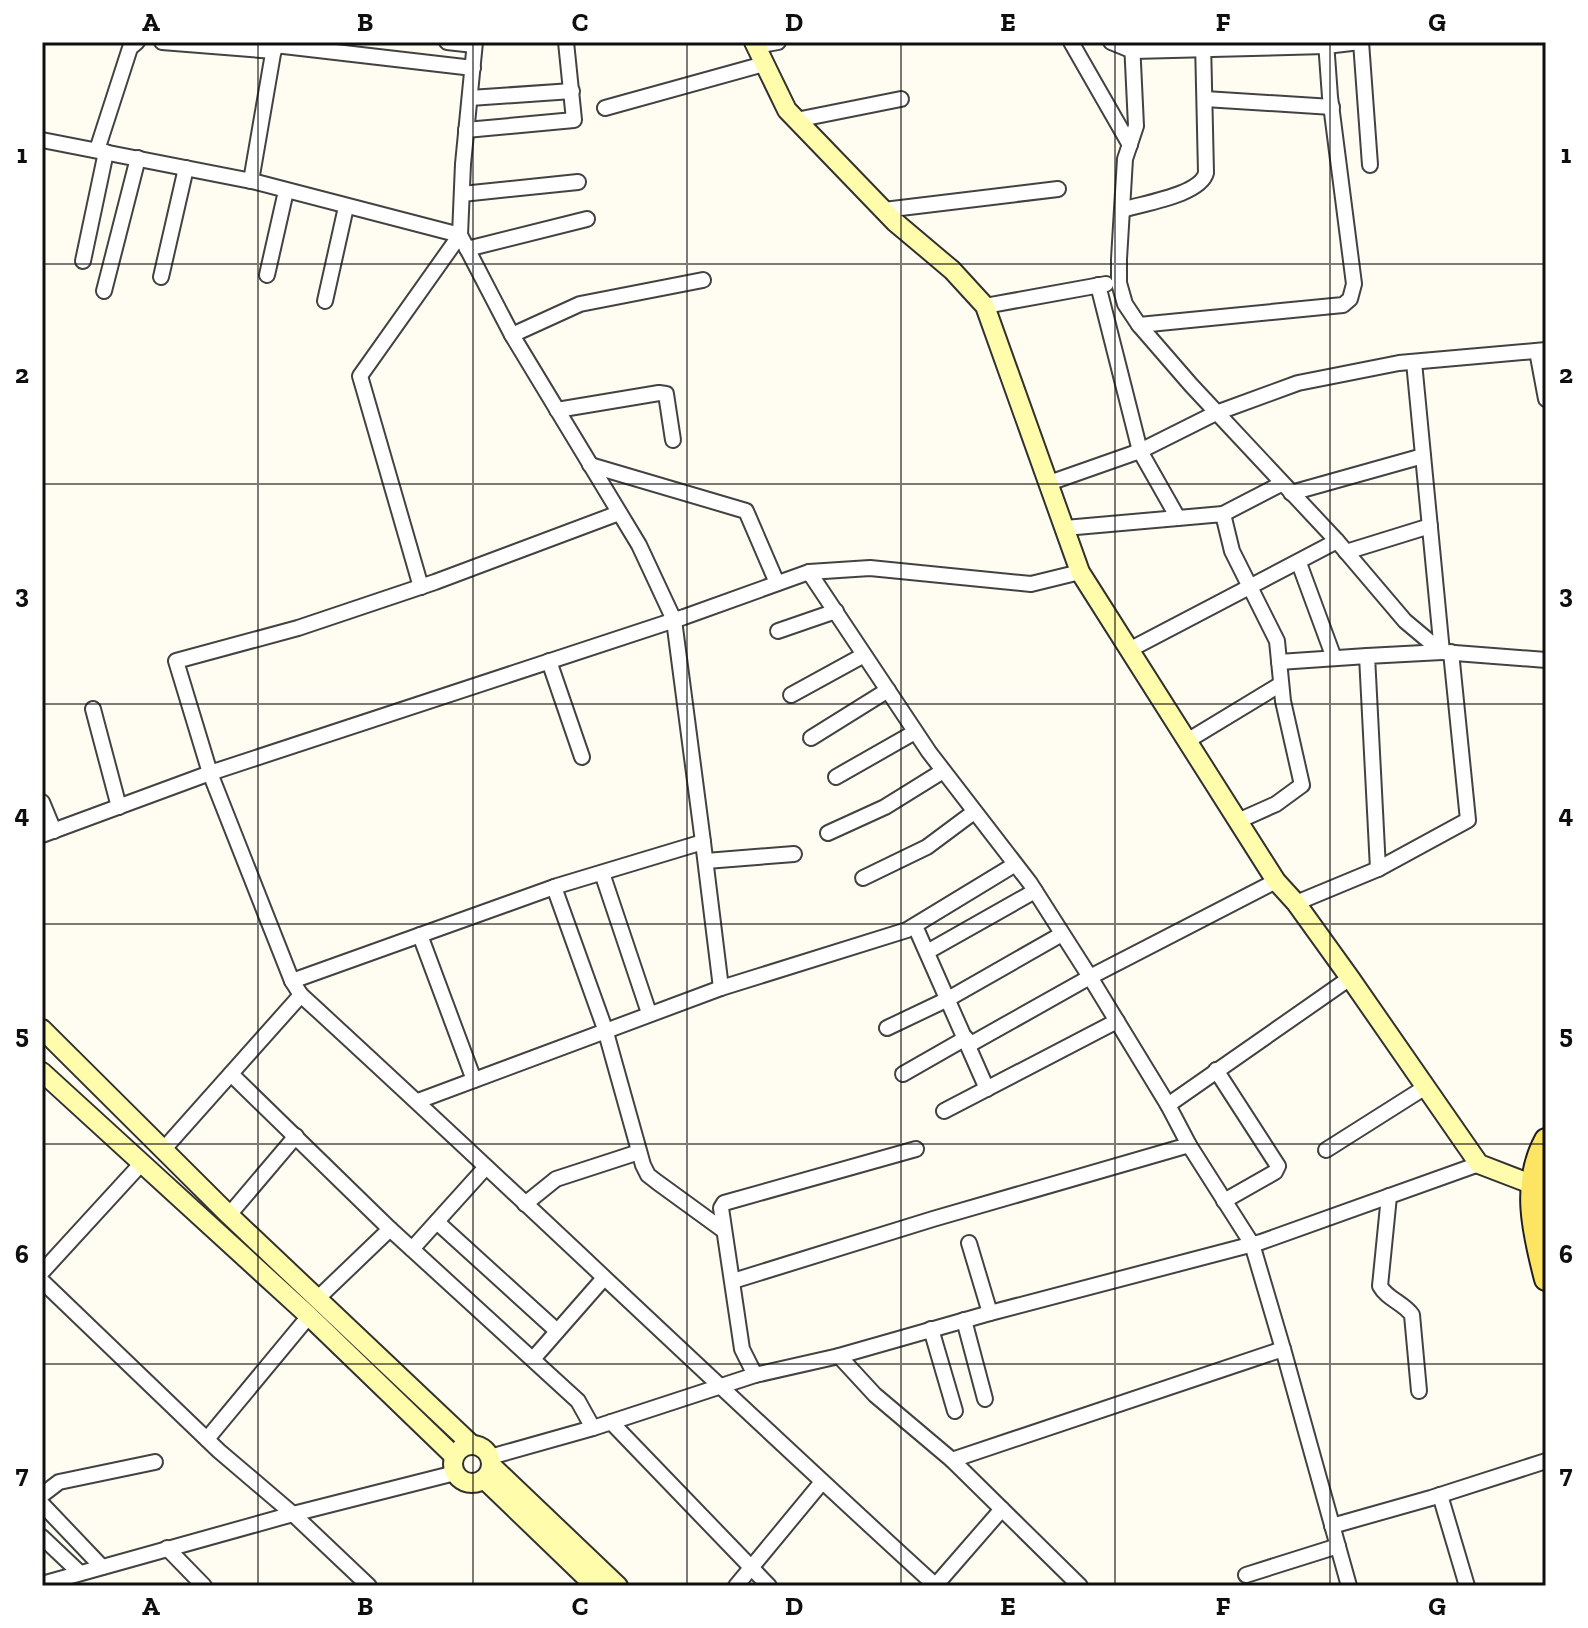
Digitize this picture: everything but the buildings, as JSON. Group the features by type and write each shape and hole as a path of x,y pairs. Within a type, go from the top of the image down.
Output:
{"main road":[{"path":"1544,1148 1531,1184 1532,1217 1546,1279"}],"street":[{"path":"83,261 102,151 130,48 137,42"},
{"path":"162,42 353,48 473,68"},
{"path":"447,42 474,43 462,194 464,242 512,335 639,545 674,620 721,988"},
{"path":"466,130 569,122 576,117 566,42"},
{"path":"778,42 754,44 787,110 884,210 952,270 985,306 1080,572 1276,881 1296,903 1350,978 1479,1164 1531,1184"},
{"path":"1071,42 1130,145"},
{"path":"1111,42 1133,46 1360,42 1370,165"},
{"path":"1139,325 1343,305 1350,299 1354,284 1326,44"},
{"path":"1122,210 1192,190 1204,180 1204,45"},
{"path":"251,181 274,46"},
{"path":"1133,46 1136,126 1125,159 1119,283 1125,304 1139,325 1216,413 1342,547 1405,621 1446,652"},
{"path":"605,108 764,64"},
{"path":"470,98 572,91"},
{"path":"796,120 901,99"},
{"path":"1205,99 1332,107"},
{"path":"42,140 251,181 464,242 587,219"},
{"path":"104,291 138,158"},
{"path":"161,277 186,168"},
{"path":"462,194 578,182"},
{"path":"884,210 1058,189"},
{"path":"267,275 286,191"},
{"path":"325,301 346,207"},
{"path":"421,587 360,376 464,242"},
{"path":"512,335 580,304 703,280"},
{"path":"985,306 1119,283"},
{"path":"1098,285 1140,451 1178,518"},
{"path":"1049,483 1140,451 1216,413 1298,383 1414,362 1541,350 1546,399"},
{"path":"1296,903 1378,869 1468,820 1430,526 1414,362"},
{"path":"557,410 666,394 673,440"},
{"path":"1065,528 1223,514 1286,488 1423,456"},
{"path":"590,465 746,511 777,583"},
{"path":"619,513 421,587 298,628 176,661 210,773 292,981 301,995 418,1101 718,1387 935,1586 1002,1509"},
{"path":"1223,514 1232,551 1277,641 1281,684 1302,785 1276,804 1238,821"},
{"path":"1129,650 1299,563 1342,547 1430,526"},
{"path":"1299,563 1334,658"},
{"path":"42,802 48,833 210,773 674,620 809,572 870,568 1031,584 1080,572"},
{"path":"809,572 915,732 1035,891 1252,1244 1349,1586"},
{"path":"778,631 836,611"},
{"path":"1279,662 1446,652 1546,660"},
{"path":"791,695 864,655"},
{"path":"1367,656 1378,869"},
{"path":"549,661 582,757"},
{"path":"1187,741 1281,684"},
{"path":"811,738 888,690"},
{"path":"93,709 119,807"},
{"path":"836,777 915,732"},
{"path":"828,833 885,807 943,771"},
{"path":"863,878 927,847 974,812"},
{"path":"292,981 554,887 703,842"},
{"path":"706,861 794,854"},
{"path":"418,1101 649,1013 896,934 915,926 1014,865"},
{"path":"602,873 649,1013"},
{"path":"903,1074 1276,881"},
{"path":"554,887 605,1029 648,1175 723,1230"},
{"path":"927,952 1035,891"},
{"path":"915,926 987,1089"},
{"path":"887,1028 948,999 1062,934"},
{"path":"420,935 474,1080"},
{"path":"1168,1105 1350,978"},
{"path":"163,1150 301,995"},
{"path":"944,1111 1117,1021"},
{"path":"42,1029 317,1299 471,1444 482,1447 488,1467 595,1586"},
{"path":"1216,1070 1278,1166 1275,1172 1224,1201"},
{"path":"42,1072 309,1316 454,1464 465,1482 478,1482 488,1467 593,1428 755,1375 839,1356 1252,1244 1479,1164"},
{"path":"231,1074 390,1229 578,1401 593,1428"},
{"path":"1326,1150 1424,1088"},
{"path":"120,1144 138,1124"},
{"path":"229,1215 296,1136"},
{"path":"733,1281 1189,1145"},
{"path":"755,1375 742,1349 720,1214 724,1203 916,1149"},
{"path":"525,1204 556,1179 639,1152"},
{"path":"42,1272 141,1164"},
{"path":"412,1249 486,1167"},
{"path":"1389,1196 1380,1286 1412,1315 1419,1391"},
{"path":"437,1222 557,1331"},
{"path":"317,1299 390,1229"},
{"path":"969,1243 990,1313"},
{"path":"533,1359 604,1278"},
{"path":"42,1281 207,1439 369,1586"},
{"path":"207,1439 309,1316"},
{"path":"964,1320 985,1399"},
{"path":"931,1329 955,1411"},
{"path":"952,1460 1283,1349"},
{"path":"839,1356 875,1395 952,1460 1080,1586"},
{"path":"611,1422 769,1586"},
{"path":"42,1584 293,1514 454,1464 464,1446 471,1444"},
{"path":"1332,1526 1546,1461"},
{"path":"42,1495 59,1482 155,1462"},
{"path":"488,1467 618,1586"},
{"path":"736,1586 822,1482"},
{"path":"1440,1495 1467,1586"},
{"path":"42,1504 102,1567"},
{"path":"42,1537 80,1573"},
{"path":"1246,1575 1338,1546"},
{"path":"167,1548 204,1586"}]}
